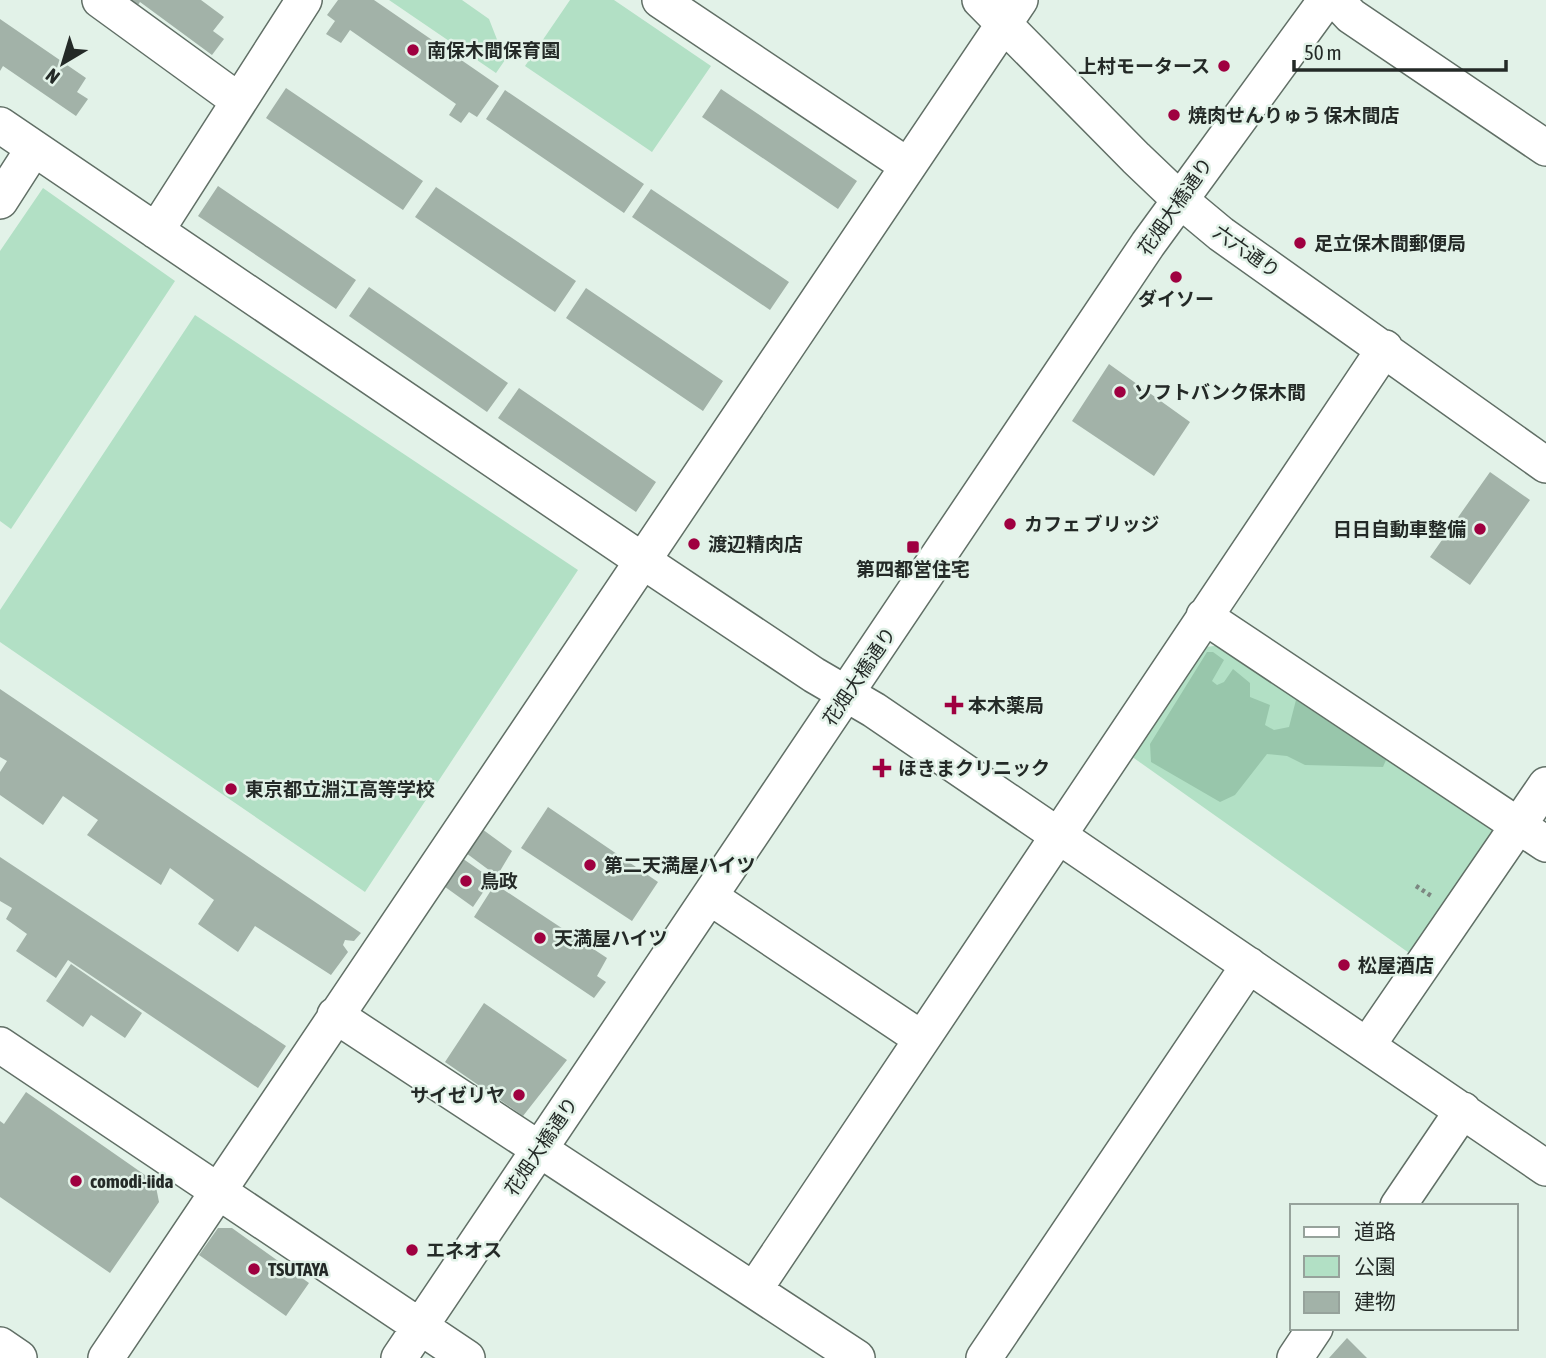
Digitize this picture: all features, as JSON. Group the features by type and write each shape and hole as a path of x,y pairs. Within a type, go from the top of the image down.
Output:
{"street":[{"path":"100,0 239,101"},
{"path":"156,231 304,0"},
{"path":"660,0 908,166"},
{"name":"六六通り","path":"980,0 1012,12 1178,199 1221,234 1546,465"},
{"path":"1338,5 1546,148"},
{"name":"花畑大橋通り","path":"399,1358 1178,199 1338,5"},
{"path":"106,1358 1012,12"},
{"path":"0,125 643,561 1057,835 1546,1168"},
{"path":"0,201 34,148"},
{"path":"754,1290 1385,348"},
{"path":"1204,616 1532,834"},
{"path":"1367,1046 1532,834 1546,785"},
{"path":"710,897 922,1039"},
{"path":"984,1358 1249,965"},
{"path":"335,1015 857,1358"},
{"path":"0,1045 467,1358"},
{"path":"1399,1204 1463,1110"},
{"path":"1295,1358 1314,1330"},
{"path":"0,1345 19,1358"}],"green space":[{"path":"389,0 462,0 489,19 505,60 496,73"},
{"path":"570,0 614,0 711,66 652,152 525,66"},
{"path":"43,188 175,281 11,529 0,521 0,251"},
{"path":"195,315 578,570 365,892 0,642 0,610"},
{"path":"1221,645 1493,828 1494,837 1412,955 1131,756 1206,647"},
{"path":"1207,652 1213,652 1224,660 1212,681 1217,685 1224,682 1233,669 1250,683 1250,697 1270,705 1265,725 1274,730 1289,727 1296,700 1386,760 1383,767 1305,765 1287,756 1267,754 1235,795 1220,802 1151,762 1150,744"}],"building":[{"path":"112,0 201,0 224,17 213,31 224,39 212,55 140,2 132,14"},
{"path":"338,0 374,0 499,86 477,117 469,112 461,123 449,115 456,104 350,30 341,43 326,34 335,21 327,15"},
{"path":"0,19 86,78 77,92 88,99 76,116 3,66 0,71"},
{"path":"286,88 423,181 403,210 266,118"},
{"path":"721,89 857,181 838,209 702,117"},
{"path":"505,90 644,184 624,213 486,119"},
{"path":"218,186 356,280 336,309 198,216"},
{"path":"436,187 576,281 555,312 415,217"},
{"path":"651,189 789,282 770,310 632,217"},
{"path":"369,287 508,383 487,412 349,316"},
{"path":"586,288 723,381 703,411 566,318"},
{"name":"ソフトバンク保木間","path":"1109,364 1190,422 1154,476 1072,421"},
{"path":"519,388 656,482 636,512 498,418"},
{"name":"日日自動車整備","path":"1490,472 1530,500 1470,585 1430,557"},
{"path":"0,689 361,933 354,941 345,940 343,945 348,952 331,975 255,926 238,952 198,924 214,900 170,868 161,885 87,835 98,820 63,796 43,825 0,795 0,772 7,761 0,757"},
{"name":"第二天満屋ハイツ","path":"548,807 658,882 632,921 521,848"},
{"path":"482,829 512,851 497,876 466,853"},
{"name":"鳥政","path":"459,856 492,879 473,907 441,884"},
{"path":"0,857 286,1046 258,1088 68,960 56,978 16,951 27,934 6,919 12,908 0,901"},
{"name":"天満屋ハイツ","path":"495,884 607,958 597,976 606,982 594,998 474,917"},
{"path":"71,964 142,1013 125,1038 91,1015 83,1027 46,1001"},
{"path":"484,1003 567,1060 523,1116 445,1062"},
{"path":"26,1092 155,1182 159,1202 110,1273 0,1197 0,1121 4,1124"},
{"name":"TSUTAYA","path":"218,1228 232,1228 309,1283 286,1316 199,1255"},
{"path":"1347,1338 1367,1358 1329,1358"}],"place":[{"name":"南保木間保育園","path":"413,50"},
{"name":"上村モータース","path":"1224,66"},
{"name":"焼肉せんりゅう 保木間店","path":"1174,115"},
{"name":"足立保木間郵便局","path":"1300,243"},
{"name":"ダイソー","path":"1176,277"},
{"name":"ソフトバンク保木間","path":"1120,392"},
{"name":"カフェ ブリッジ","path":"1010,524"},
{"name":"日日自動車整備","path":"1480,529"},
{"name":"渡辺精肉店","path":"694,544"},
{"name":"第四都営住宅","path":"913,547"},
{"name":"本木薬局","path":"954,705"},
{"name":"ほきまクリニック","path":"882,768"},
{"name":"東京都立淵江高等学校","path":"231,789"},
{"name":"第二天満屋ハイツ","path":"590,865"},
{"name":"鳥政","path":"466,881"},
{"name":"天満屋ハイツ","path":"540,938"},
{"name":"松屋酒店","path":"1344,965"},
{"name":"サイゼリヤ","path":"519,1095"},
{"name":"comodi-iida","path":"76,1181"},
{"name":"エネオス","path":"412,1250"},
{"name":"TSUTAYA","path":"254,1269"}]}
